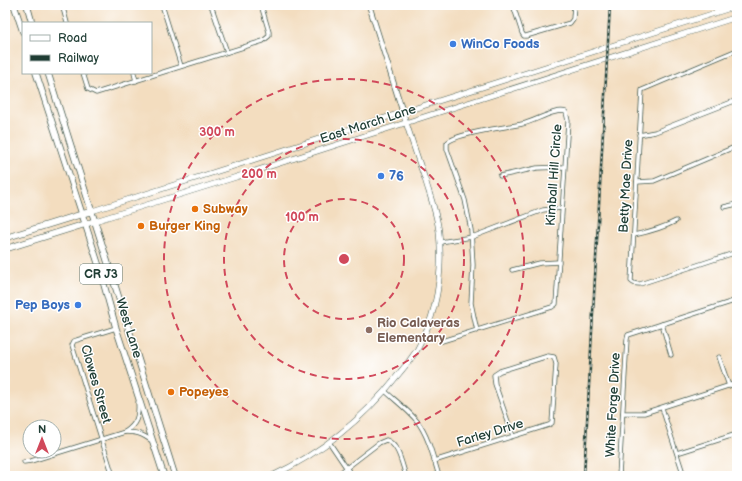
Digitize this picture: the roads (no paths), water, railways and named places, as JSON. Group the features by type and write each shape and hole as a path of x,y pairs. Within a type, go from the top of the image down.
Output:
{"main road":[{"path":"14,5 22,29"},
{"path":"27,5 32,22"},
{"name":"East March Lane","path":"5,238 737,6"},
{"name":"East March Lane","path":"5,249 737,17"},
{"name":"West Lane","path":"36,74 98,263 116,328 164,476"},
{"name":"West Lane","path":"48,74 176,476"},
{"path":"272,476 293,465 329,442 357,419 385,391 410,360 417,349 429,322 440,276 439,230 433,204 403,113"}],"street":[{"path":"66,5 63,8 67,22"},
{"path":"162,5 181,66"},
{"path":"211,5 227,52"},
{"path":"83,74 88,89 96,93 263,41 269,36 261,5"},
{"path":"369,5 403,113"},
{"path":"513,5 524,36 529,36 572,21 574,5"},
{"name":"Betty Mae Drive","path":"737,50 642,90 631,278 633,283 640,284 737,252"},
{"path":"134,74 136,81"},
{"path":"639,135 655,132 736,100 737,106"},
{"name":"Kimball Hill Circle","path":"558,111 566,112 568,116 562,208 557,301 555,306 477,331 471,302 472,237 464,200 447,149 449,140 486,130 524,124 558,111"},
{"path":"637,182 654,181 737,146"},
{"path":"500,176 537,168 564,167"},
{"path":"724,207 737,204"},
{"path":"440,242 472,237 543,210 562,208"},
{"path":"634,235 644,233 676,221"},
{"path":"512,270 540,262 558,262"},
{"path":"672,355 662,324 737,300"},
{"name":"White Forge Drive","path":"620,476 628,335 662,324"},
{"name":"Clowes Street","path":"113,476 72,345 74,341 116,328"},
{"path":"442,342 477,331"},
{"name":"Farley Drive","path":"434,461 513,436 552,423 556,364 554,356 534,360 500,371 494,375 495,384 513,436"},
{"path":"719,356 729,386"},
{"path":"623,413 644,413 737,383"},
{"path":"385,391 418,423 426,436 439,476"},
{"path":"24,462 125,432 136,422 138,414 138,395"},
{"path":"662,408 684,476"},
{"path":"125,432 136,432 153,442"},
{"path":"677,453 737,434"},
{"path":"336,476 379,443 386,440 390,441 398,453 406,476"},
{"path":"329,442 352,476"}],"railway":[{"path":"584,476 610,5"}],"place":[{"name":"WinCo Foods","path":"453,44"},
{"name":"76","path":"381,176"},
{"name":"Subway","path":"195,209"},
{"name":"Burger King","path":"141,226"},
{"name":"Pep Boys","path":"78,305"},
{"name":"Rio Calaveras Elementary","path":"369,330"},
{"name":"Popeyes","path":"171,392"}]}
